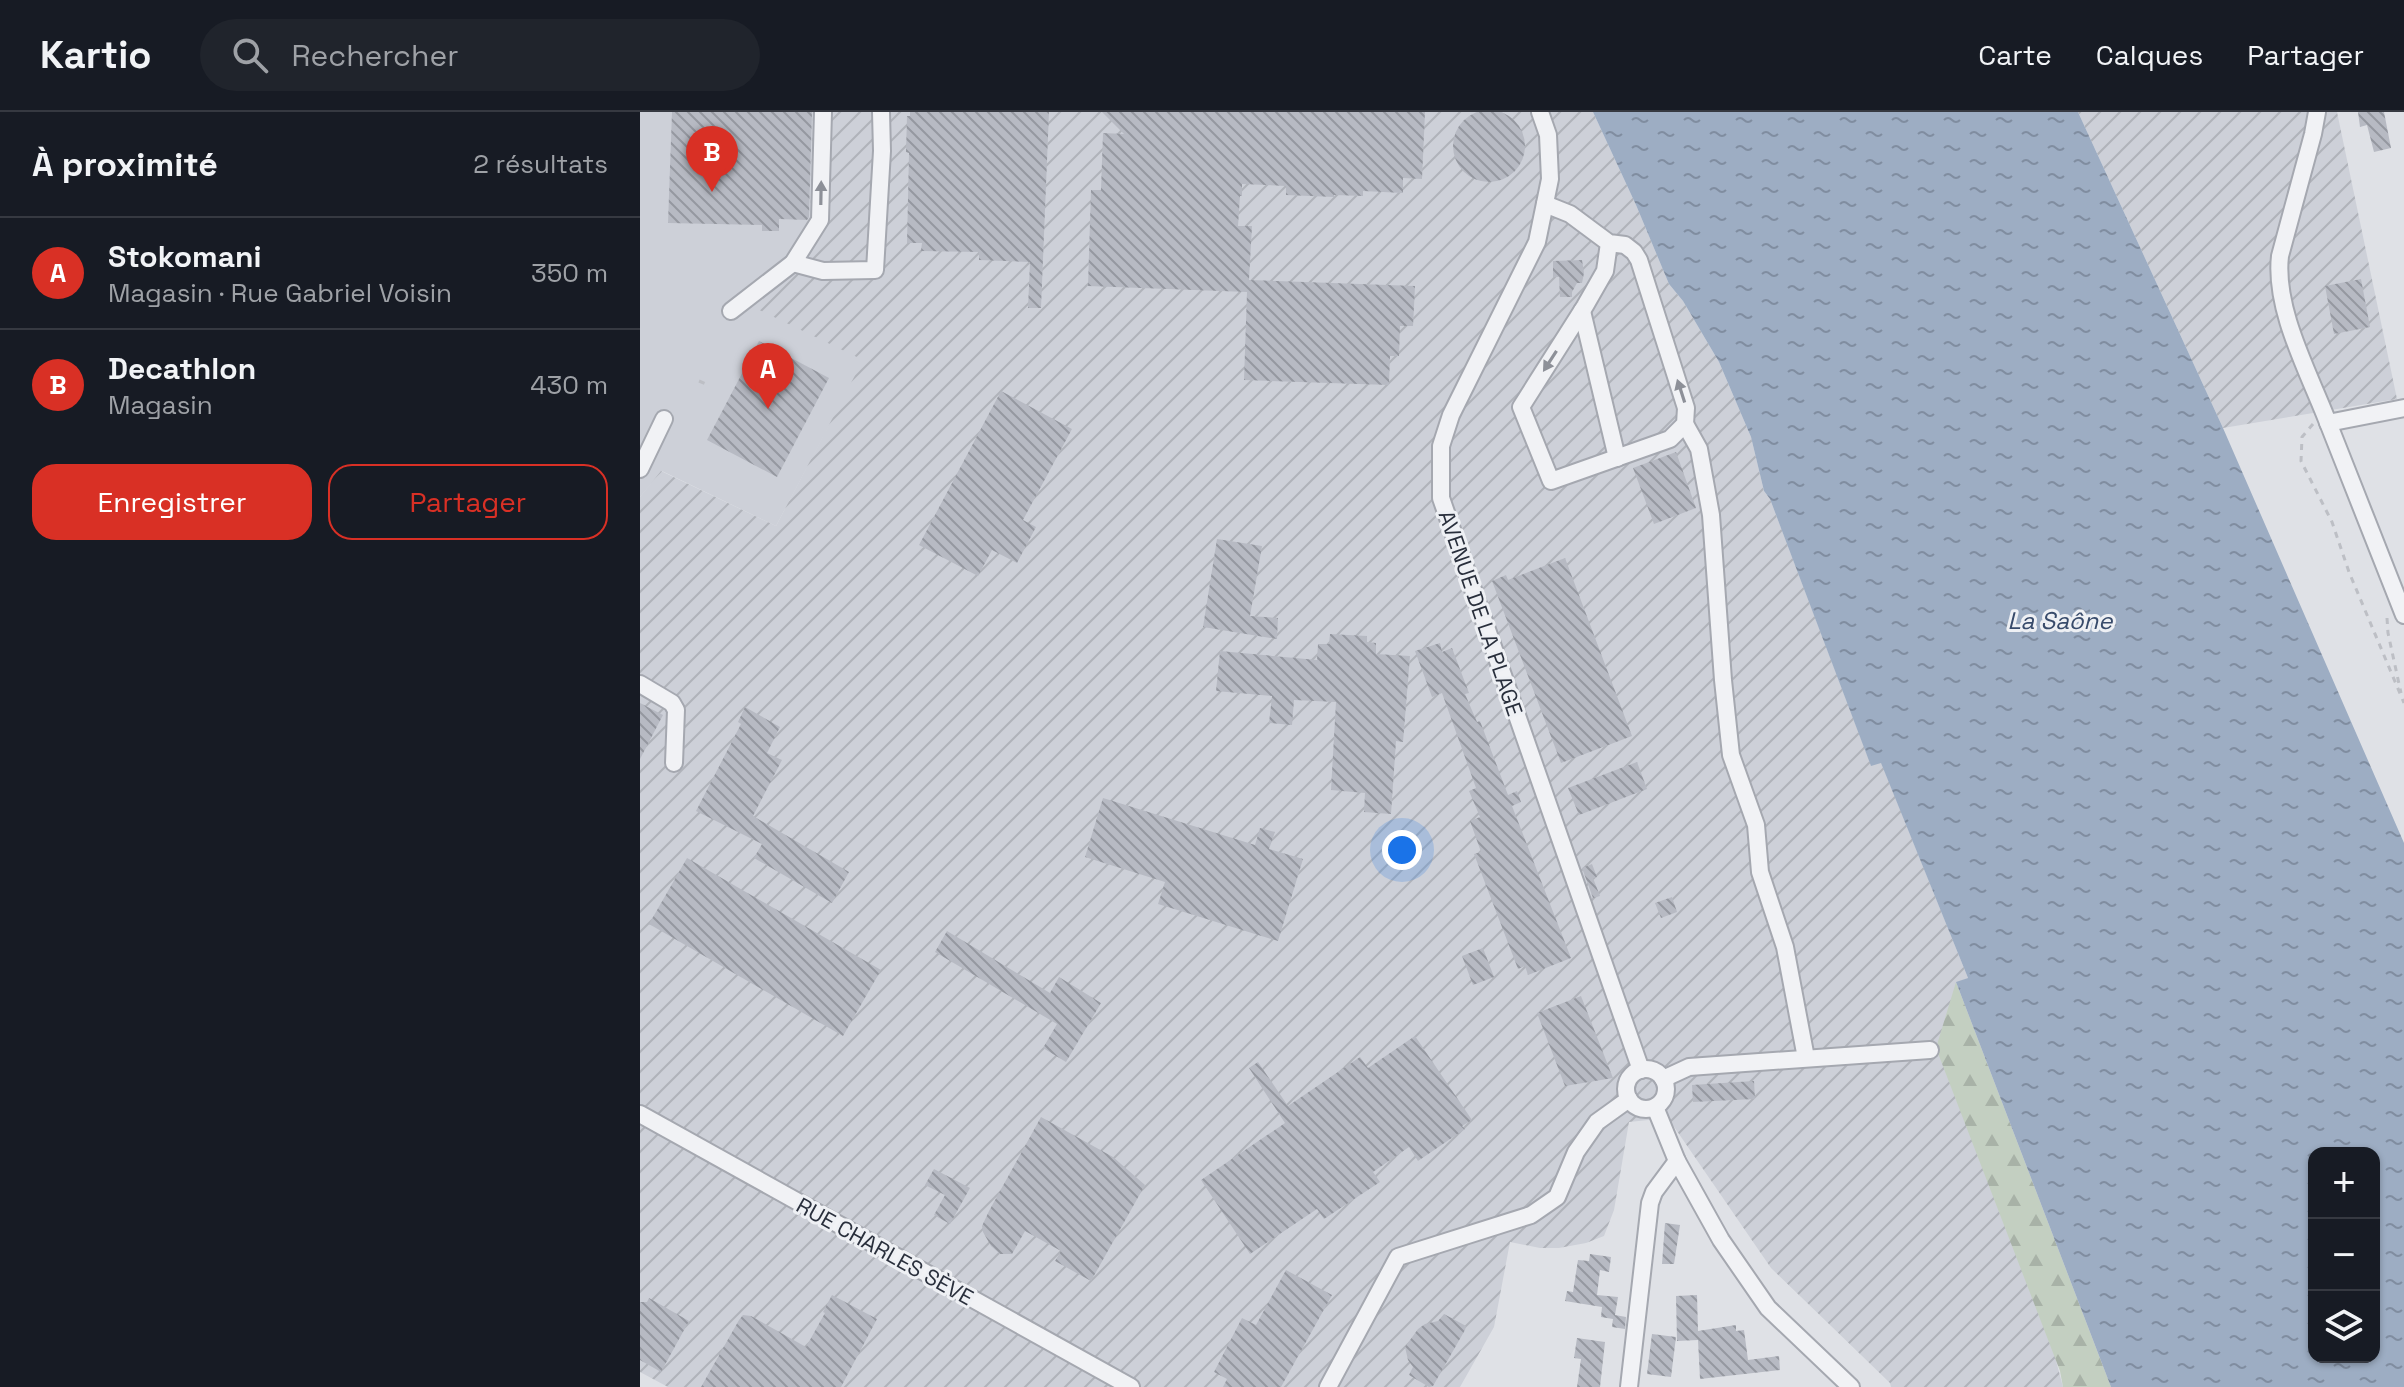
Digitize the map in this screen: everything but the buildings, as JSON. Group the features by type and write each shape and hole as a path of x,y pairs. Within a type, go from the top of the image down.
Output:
{"street":[{"path":"731,311 793,263 820,220 823,112"},
{"path":"793,263 823,271 875,270 882,151 881,112"},
{"name":"AVENUE DE LA PLAGE","path":"1540,112 1548,135 1550,179 1537,242 1451,415 1441,446 1441,498 1641,1070"},
{"path":"2317,112 2282,246 2279,274 2281,296 2322,422 2396,616"},
{"path":"1545,204 1570,214 1609,243 1625,245 1639,260 1686,408 1685,424 1699,449 1711,515 1731,755 1756,825 1760,872 1785,947 1806,1058"},
{"path":"1609,243 1605,271 1521,407 1551,481 1670,439 1685,424"},
{"path":"1582,311 1617,458"},
{"path":"2322,422 2404,408"},
{"path":"640,469 664,419"},
{"path":"640,684 672,703 676,710 674,763"},
{"path":"1663,1079 1689,1067 1930,1050"},
{"path":"1641,1070 1653,1071 1663,1079 1665,1092 1655,1107 1640,1108 1629,1099 1626,1092 1629,1078 1641,1070"},
{"path":"1328,1387 1398,1257 1531,1215 1557,1197 1576,1152 1597,1122 1629,1099"},
{"path":"1655,1107 1677,1161 1721,1240 1768,1308 1851,1387"},
{"name":"RUE CHARLES SÈVE","path":"640,1114 1131,1387"},
{"path":"1629,1387 1650,1203 1654,1192 1677,1161"}],"path":[{"path":"699,381 706,384"},
{"path":"2322,422 2302,437 2301,461 2332,522 2349,572 2404,702"},
{"path":"2396,616 2388,633 2404,702"}],"shaded area":[{"path":"640,112 813,112 810,221 793,263 864,360 776,526 662,471 640,497"},
{"path":"813,112 1593,112 1669,284 1683,301 1719,362 1751,437 1764,491 1770,499 1871,765 1881,762 1968,978 1956,983 2063,1387 1891,1387 1771,1268 1668,1118 1629,1122 1614,1210 1604,1236 1559,1248 1510,1242 1494,1327 1460,1387 668,1387 640,1372 640,497 661,471 776,526 863,360 753,307 793,263 810,221"},
{"path":"2078,112 2337,112 2397,399 2223,428"}],"green space":[{"path":"1956,982 2111,1387 2063,1387 2060,1371 1936,1048"}],"water":[{"name":"La Saône","path":"1593,112 2078,112 2223,428 2404,843 2404,1387 2111,1387 1956,982 1968,978 1881,763 1871,766 1770,499 1764,491 1751,437 1719,362 1683,301 1669,284"}],"place":[{"name":"Decathlon","path":"712,192"},
{"name":"Stokomani","path":"768,409"}]}
